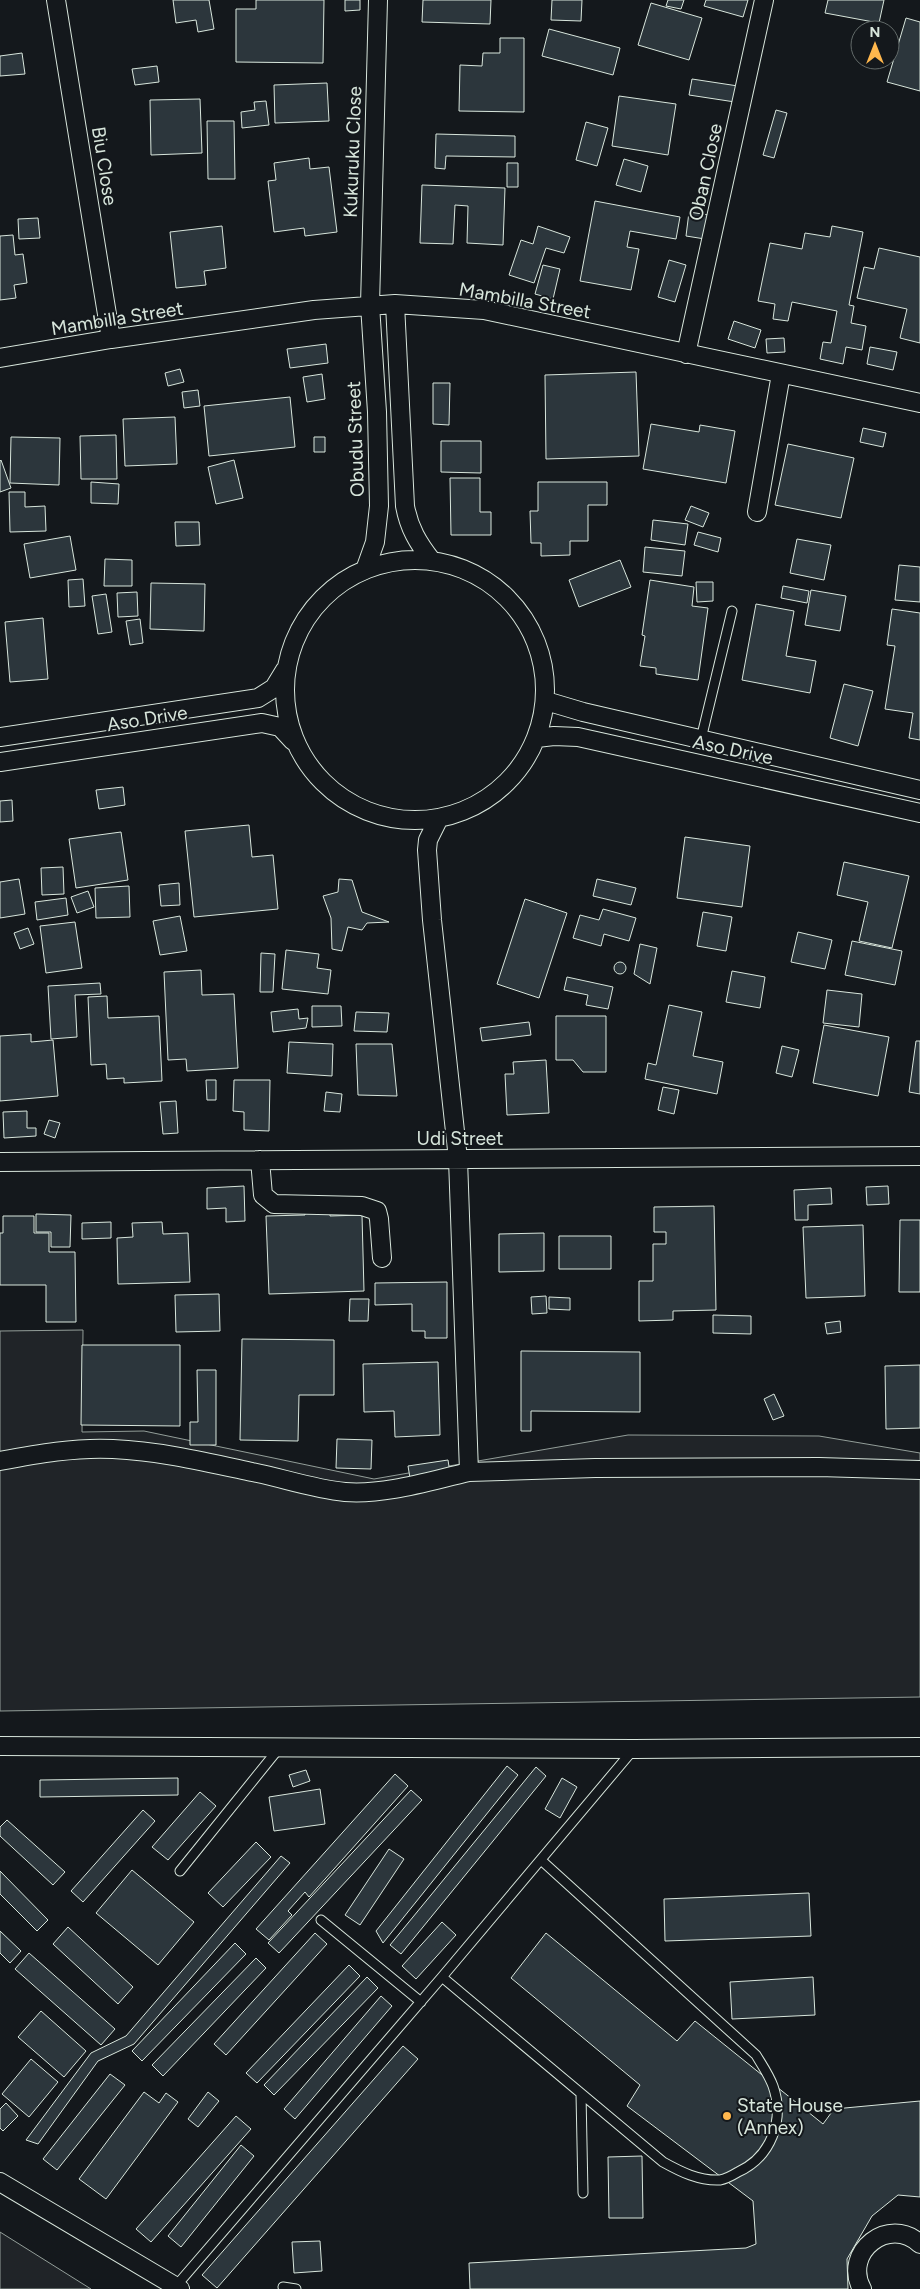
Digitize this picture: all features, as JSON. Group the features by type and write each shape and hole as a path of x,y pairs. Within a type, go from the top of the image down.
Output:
{"street":[{"name":"Biu Close","path":"56,0 111,339"},
{"name":"Kukuruku Close","path":"370,305 378,0"},
{"name":"Oban Close","path":"686,354 764,0"},
{"name":"Mambilla Street","path":"0,358 111,339 314,310 395,304 484,310 920,403"},
{"path":"395,304 404,506 407,521 414,537 432,561"},
{"name":"Obudu Street","path":"365,570 375,542 379,506 377,412 370,305"},
{"path":"757,512 781,374"},
{"path":"432,561 469,572 492,585 512,603 528,624 539,648 545,674 546,701 541,727 531,751 516,774 497,792 475,806 439,818 424,821 396,820 371,814 346,802 325,786 308,766 294,743 287,719 284,703 285,670 296,636 304,620 321,599 341,582 365,570 390,562 432,561"},
{"name":"Aso Drive","path":"0,737 258,698 274,688 285,670"},
{"name":"Aso Drive","path":"546,701 566,708 920,790"},
{"name":"Aso Drive","path":"0,762 262,723 280,727 294,743"},
{"name":"Aso Drive","path":"536,738 554,736 578,737 920,813"},
{"path":"439,818 428,840 427,850 432,920 458,1159 469,1472"},
{"name":"Udi Street","path":"0,1162 920,1156"},
{"path":"260,1160 263,1195 274,1204 362,1206 377,1211 382,1258"},
{"path":"0,1461 49,1452 112,1449 169,1455 274,1476 310,1487 346,1492 367,1492 407,1486 469,1472 594,1468 799,1467 920,1470"},
{"path":"0,1746 634,1749 920,1748"},
{"path":"0,2182 178,2288"},
{"path":"862,2289 857,2276 858,2263 862,2252 869,2242 880,2236 892,2233 904,2234 920,2244"}],"lane":[{"path":"701,739 732,611"},
{"path":"180,1871 280,1747"},
{"path":"178,2288 634,1749"},
{"path":"442,1977 663,2162 688,2176 722,2180 744,2170 763,2154 775,2133 777,2109 773,2085 756,2055 541,1860"},
{"path":"321,1920 421,2002"},
{"path":"581,2094 583,2193"},
{"path":"283,2287 296,2289"}],"shaded area":[{"path":"83,1330 82,1432 144,1431 374,1479 628,1435 819,1436 920,1453 920,1697 0,1711 0,1331"},
{"path":"0,2232 91,2289 0,2289"}],"building":[{"path":"173,0 209,0 214,29 198,32 196,20 176,23"},
{"path":"256,0 324,0 323,63 236,62 236,9 256,9"},
{"path":"345,0 360,0 360,10 345,11"},
{"path":"423,0 491,0 490,24 422,22"},
{"path":"552,0 582,0 581,21 551,20"},
{"path":"668,0 684,0 681,9 666,6"},
{"path":"706,0 748,0 743,17 704,6"},
{"path":"828,0 884,0 880,20 863,20 825,13"},
{"path":"651,3 702,18 689,60 638,45"},
{"path":"906,18 920,22 920,91 887,82 891,70 900,70 900,38"},
{"path":"549,29 620,48 613,75 542,56"},
{"path":"500,38 524,38 524,112 459,111 460,65 482,66 483,53 500,53"},
{"path":"22,53 25,74 0,76 0,56"},
{"path":"157,66 159,82 135,85 132,69"},
{"path":"692,79 738,86 735,102 689,95"},
{"path":"327,83 329,121 275,123 274,85"},
{"path":"619,96 676,104 668,155 612,146"},
{"path":"200,99 202,153 151,155 150,100"},
{"path":"266,101 269,125 242,128 241,112 255,110 254,102"},
{"path":"776,110 787,113 774,158 763,155"},
{"path":"207,121 234,121 235,179 208,179"},
{"path":"586,122 608,128 597,166 576,160"},
{"path":"436,134 515,136 515,157 446,156 445,169 435,168"},
{"path":"309,158 310,169 329,167 337,232 305,236 304,228 274,232 268,181 276,180 274,163"},
{"path":"624,159 648,166 641,192 616,185"},
{"path":"507,163 518,163 518,187 507,187"},
{"path":"422,185 505,188 503,245 467,243 468,206 455,205 453,244 420,243"},
{"path":"595,201 680,217 676,239 630,231 627,247 639,249 631,290 580,281"},
{"path":"689,212 709,215 705,239 686,236"},
{"path":"38,218 40,238 19,239 18,219"},
{"path":"222,226 226,268 204,271 206,285 176,288 170,232"},
{"path":"538,226 570,237 564,253 546,248 534,283 509,275 521,240 533,244"},
{"path":"832,226 863,232 849,305 854,306 851,323 866,326 862,350 846,347 843,364 820,359 823,342 831,343 837,311 792,302 788,321 773,319 775,304 758,301 770,243 802,249 805,233 830,237"},
{"path":"13,235 15,255 23,254 27,283 14,285 16,298 0,300 0,236"},
{"path":"879,248 920,257 920,343 900,338 907,309 857,298 864,267 874,269"},
{"path":"669,260 686,265 675,302 658,297"},
{"path":"543,265 560,269 553,299 535,294"},
{"path":"734,321 761,330 755,348 728,339"},
{"path":"784,338 785,352 767,353 766,339"},
{"path":"326,344 328,363 290,368 287,349"},
{"path":"870,347 897,352 893,370 867,364"},
{"path":"180,369 184,382 168,386 165,373"},
{"path":"636,372 639,456 546,459 545,375"},
{"path":"322,374 325,399 307,402 303,377"},
{"path":"433,383 450,383 449,425 433,424"},
{"path":"198,390 200,406 184,408 182,392"},
{"path":"290,397 295,447 209,456 204,406"},
{"path":"175,417 177,464 125,466 123,419"},
{"path":"651,424 699,432 700,425 735,431 726,483 643,469"},
{"path":"863,428 886,433 883,447 860,442"},
{"path":"116,435 117,479 81,479 80,436"},
{"path":"11,437 60,438 59,485 10,483"},
{"path":"314,437 325,437 325,452 314,452"},
{"path":"441,441 481,441 481,473 441,472"},
{"path":"788,444 854,458 841,518 775,505"},
{"path":"234,460 243,498 216,504 208,467"},
{"path":"0,461 11,488 0,492"},
{"path":"450,478 480,478 480,512 491,512 491,535 451,535"},
{"path":"91,482 119,484 118,504 91,503"},
{"path":"538,482 607,482 607,505 588,505 588,541 570,541 570,555 541,556 541,543 531,543 530,511 538,511"},
{"path":"9,492 25,492 25,507 45,506 46,531 10,532"},
{"path":"691,506 709,513 703,527 685,520"},
{"path":"653,520 688,524 685,545 651,540"},
{"path":"175,522 199,522 200,545 176,546"},
{"path":"698,532 721,538 718,552 694,545"},
{"path":"70,536 76,570 30,578 24,544"},
{"path":"797,539 831,545 824,580 790,573"},
{"path":"645,547 685,551 682,576 643,572"},
{"path":"105,559 132,560 132,586 104,586"},
{"path":"620,560 631,587 579,607 569,580"},
{"path":"899,565 920,567 920,602 895,600"},
{"path":"83,579 85,606 69,607 68,580"},
{"path":"650,580 694,587 692,606 708,608 698,680 656,674 656,668 640,666 645,636 642,635"},
{"path":"696,582 713,582 713,601 697,602"},
{"path":"151,583 205,584 204,631 150,629"},
{"path":"783,586 809,591 807,603 781,598"},
{"path":"811,590 846,596 840,631 805,625"},
{"path":"137,592 138,616 118,617 117,593"},
{"path":"106,594 112,632 98,634 92,596"},
{"path":"756,604 794,611 786,656 816,661 810,693 742,680"},
{"path":"892,609 920,613 920,740 909,738 913,713 885,709 895,646 887,645"},
{"path":"43,618 48,679 10,682 5,622"},
{"path":"140,619 143,643 130,645 126,621"},
{"path":"844,684 873,691 858,746 830,738"},
{"path":"123,787 125,805 99,809 96,790"},
{"path":"12,800 13,821 0,822 0,801"},
{"path":"249,825 252,857 273,855 278,909 194,917 185,831"},
{"path":"121,832 128,880 76,888 69,839"},
{"path":"685,837 750,846 742,907 677,898"},
{"path":"844,862 909,876 892,948 859,941 868,902 837,895"},
{"path":"63,867 64,894 42,895 41,868"},
{"path":"19,879 25,914 0,918 0,882"},
{"path":"339,879 352,880 362,912 389,922 367,923 362,930 348,927 342,951 332,949 331,918 323,896 338,892"},
{"path":"597,879 636,888 631,905 593,896"},
{"path":"179,883 180,905 161,906 159,885"},
{"path":"129,886 130,917 96,918 95,888"},
{"path":"88,891 94,907 77,913 71,897"},
{"path":"66,898 68,915 37,920 35,902"},
{"path":"525,899 567,913 539,998 497,984"},
{"path":"603,909 636,918 629,941 604,934 601,946 573,938 580,915 599,920"},
{"path":"703,912 732,917 726,951 697,946"},
{"path":"180,916 187,951 160,955 153,921"},
{"path":"75,922 82,968 46,973 40,926"},
{"path":"28,928 34,944 20,949 14,933"},
{"path":"798,932 832,940 825,969 791,962"},
{"path":"852,941 902,951 895,985 845,975"},
{"path":"640,944 657,948 650,984 634,974"},
{"path":"286,950 319,954 317,968 331,970 328,994 282,989"},
{"path":"261,953 275,954 273,992 260,992"},
{"path":"622,962 625,963 625,973 618,974 615,973 614,966 615,963"},
{"path":"201,970 202,995 234,994 238,1068 187,1071 186,1059 168,1060 164,972"},
{"path":"732,971 765,977 760,1008 726,1002"},
{"path":"567,977 613,987 608,1009 586,1005 588,995 564,990"},
{"path":"100,983 101,994 75,995 77,1037 51,1039 48,986"},
{"path":"827,990 862,994 859,1027 823,1023"},
{"path":"107,996 108,1018 159,1016 162,1081 124,1083 124,1078 107,1079 106,1064 91,1065 88,997"},
{"path":"669,1005 702,1012 693,1056 723,1062 717,1094 645,1079 648,1063 656,1065"},
{"path":"312,1006 341,1006 342,1026 312,1027"},
{"path":"298,1009 299,1019 308,1018 306,1028 273,1032 271,1012"},
{"path":"356,1012 389,1013 387,1032 354,1031"},
{"path":"556,1016 606,1016 606,1072 583,1072 573,1060 556,1060"},
{"path":"529,1022 531,1035 482,1041 480,1028"},
{"path":"824,1025 889,1037 878,1096 813,1083"},
{"path":"31,1034 31,1042 53,1040 58,1096 0,1101 0,1036"},
{"path":"916,1041 920,1041 920,1094 909,1092"},
{"path":"289,1042 333,1044 332,1076 287,1073"},
{"path":"356,1044 392,1044 397,1096 358,1095"},
{"path":"782,1046 799,1050 792,1077 776,1073"},
{"path":"546,1060 549,1113 507,1115 505,1074 514,1074 513,1062"},
{"path":"206,1080 216,1080 216,1100 207,1100"},
{"path":"234,1080 270,1080 269,1131 244,1130 244,1112 233,1111"},
{"path":"663,1087 679,1090 674,1114 658,1110"},
{"path":"326,1092 342,1094 340,1112 324,1111"},
{"path":"176,1101 178,1133 163,1134 160,1102"},
{"path":"27,1111 27,1128 36,1128 36,1136 4,1138 3,1112"},
{"path":"49,1120 60,1123 55,1138 44,1134"},
{"path":"244,1186 245,1221 226,1222 226,1208 207,1209 207,1188"},
{"path":"888,1186 889,1204 867,1205 866,1187"},
{"path":"831,1188 832,1204 808,1205 808,1220 795,1220 794,1190"},
{"path":"330,1200 330,1216 362,1215 364,1291 269,1294 266,1216 305,1215 304,1201"},
{"path":"714,1206 716,1310 673,1311 673,1320 639,1321 639,1281 653,1281 653,1244 666,1244 666,1232 654,1232 654,1207"},
{"path":"36,1214 71,1215 70,1247 51,1247 51,1232 36,1232"},
{"path":"3,1216 34,1216 34,1233 49,1233 49,1252 75,1252 76,1322 46,1322 46,1285 0,1285 0,1233 3,1233"},
{"path":"900,1220 920,1220 920,1292 899,1292"},
{"path":"111,1222 111,1238 82,1239 82,1223"},
{"path":"162,1222 163,1234 188,1233 190,1282 118,1284 117,1238 133,1237 132,1223"},
{"path":"863,1225 865,1296 806,1298 803,1227"},
{"path":"544,1233 544,1271 499,1272 499,1234"},
{"path":"559,1236 611,1236 611,1269 559,1269"},
{"path":"447,1282 447,1338 425,1338 425,1331 412,1331 412,1304 375,1305 375,1283"},
{"path":"219,1294 220,1331 176,1332 175,1295"},
{"path":"546,1296 547,1313 532,1314 531,1297"},
{"path":"549,1297 570,1298 570,1310 549,1309"},
{"path":"350,1299 369,1299 368,1321 349,1321"},
{"path":"713,1315 751,1316 751,1334 713,1333"},
{"path":"840,1321 841,1332 827,1334 825,1323"},
{"path":"242,1339 334,1340 334,1395 299,1395 298,1441 240,1440"},
{"path":"82,1345 180,1345 180,1426 81,1425"},
{"path":"521,1351 640,1352 640,1412 531,1411 531,1431 521,1431"},
{"path":"438,1362 440,1435 395,1437 394,1411 364,1412 363,1364"},
{"path":"920,1365 920,1428 886,1429 885,1366"},
{"path":"197,1370 216,1370 216,1445 190,1445 190,1422 198,1422"},
{"path":"774,1394 784,1416 773,1420 764,1399"},
{"path":"337,1439 372,1440 371,1469 336,1468"},
{"path":"448,1460 450,1473 410,1478 408,1466"},
{"path":"507,1766 518,1775 383,1943 376,1931"},
{"path":"536,1767 546,1776 401,1954 390,1945"},
{"path":"306,1770 310,1781 293,1787 289,1775"},
{"path":"395,1774 408,1786 309,1897 305,1892 288,1911 292,1915 269,1940 256,1929"},
{"path":"178,1778 178,1795 40,1797 40,1780"},
{"path":"562,1778 577,1787 560,1818 545,1809"},
{"path":"320,1789 325,1824 274,1831 269,1797"},
{"path":"411,1790 422,1800 279,1953 268,1943"},
{"path":"200,1792 216,1806 168,1860 152,1847"},
{"path":"143,1810 155,1821 83,1902 71,1891"},
{"path":"7,1820 65,1872 53,1885 0,1836 0,1827"},
{"path":"256,1842 271,1857 223,1907 208,1893"},
{"path":"389,1849 404,1859 360,1925 345,1915"},
{"path":"281,1856 290,1863 134,2044 98,2061 38,2144 26,2140 91,2053 126,2036"},
{"path":"132,1870 194,1922 158,1965 96,1913"},
{"path":"0,1871 48,1920 37,1931 0,1894"},
{"path":"809,1893 811,1936 665,1941 664,1899"},
{"path":"442,1922 456,1935 416,1979 402,1966"},
{"path":"68,1927 133,1987 118,2004 53,1944"},
{"path":"0,1931 21,1951 10,1963 0,1953"},
{"path":"315,1933 327,1944 226,2055 214,2044"},
{"name":"State House (Annex)","path":"546,1933 677,2041 695,2021 823,2124 834,2109 920,2101 920,2197 898,2195 872,2216 847,2259 848,2289 470,2289 469,2263 746,2248 756,2244 753,2201 627,2106 640,2085 511,1978"},
{"path":"235,1943 246,1954 142,2061 132,2051"},
{"path":"29,1953 115,2029 101,2045 15,1969"},
{"path":"256,1958 266,1968 163,2076 152,2065"},
{"path":"349,1965 360,1976 257,2083 246,2073"},
{"path":"367,1977 378,1988 274,2095 264,2085"},
{"path":"813,1977 815,2015 732,2019 730,1982"},
{"path":"381,1996 392,2006 295,2119 284,2109"},
{"path":"41,2011 86,2051 64,2077 18,2037"},
{"path":"403,2046 418,2059 217,2288 202,2275"},
{"path":"31,2059 58,2082 29,2117 2,2094"},
{"path":"110,2074 125,2085 57,2170 43,2159"},
{"path":"144,2092 159,2103 166,2093 178,2102 106,2199 79,2179"},
{"path":"208,2092 219,2101 198,2127 188,2119"},
{"path":"6,2103 18,2116 3,2131 0,2128 0,2109"},
{"path":"236,2116 251,2129 151,2242 136,2229"},
{"path":"241,2145 254,2156 181,2247 168,2236"},
{"path":"642,2156 643,2218 609,2218 608,2157"},
{"path":"320,2241 322,2271 294,2273 292,2242"}],"place":[{"name":"State House (Annex)","path":"727,2116"}]}
